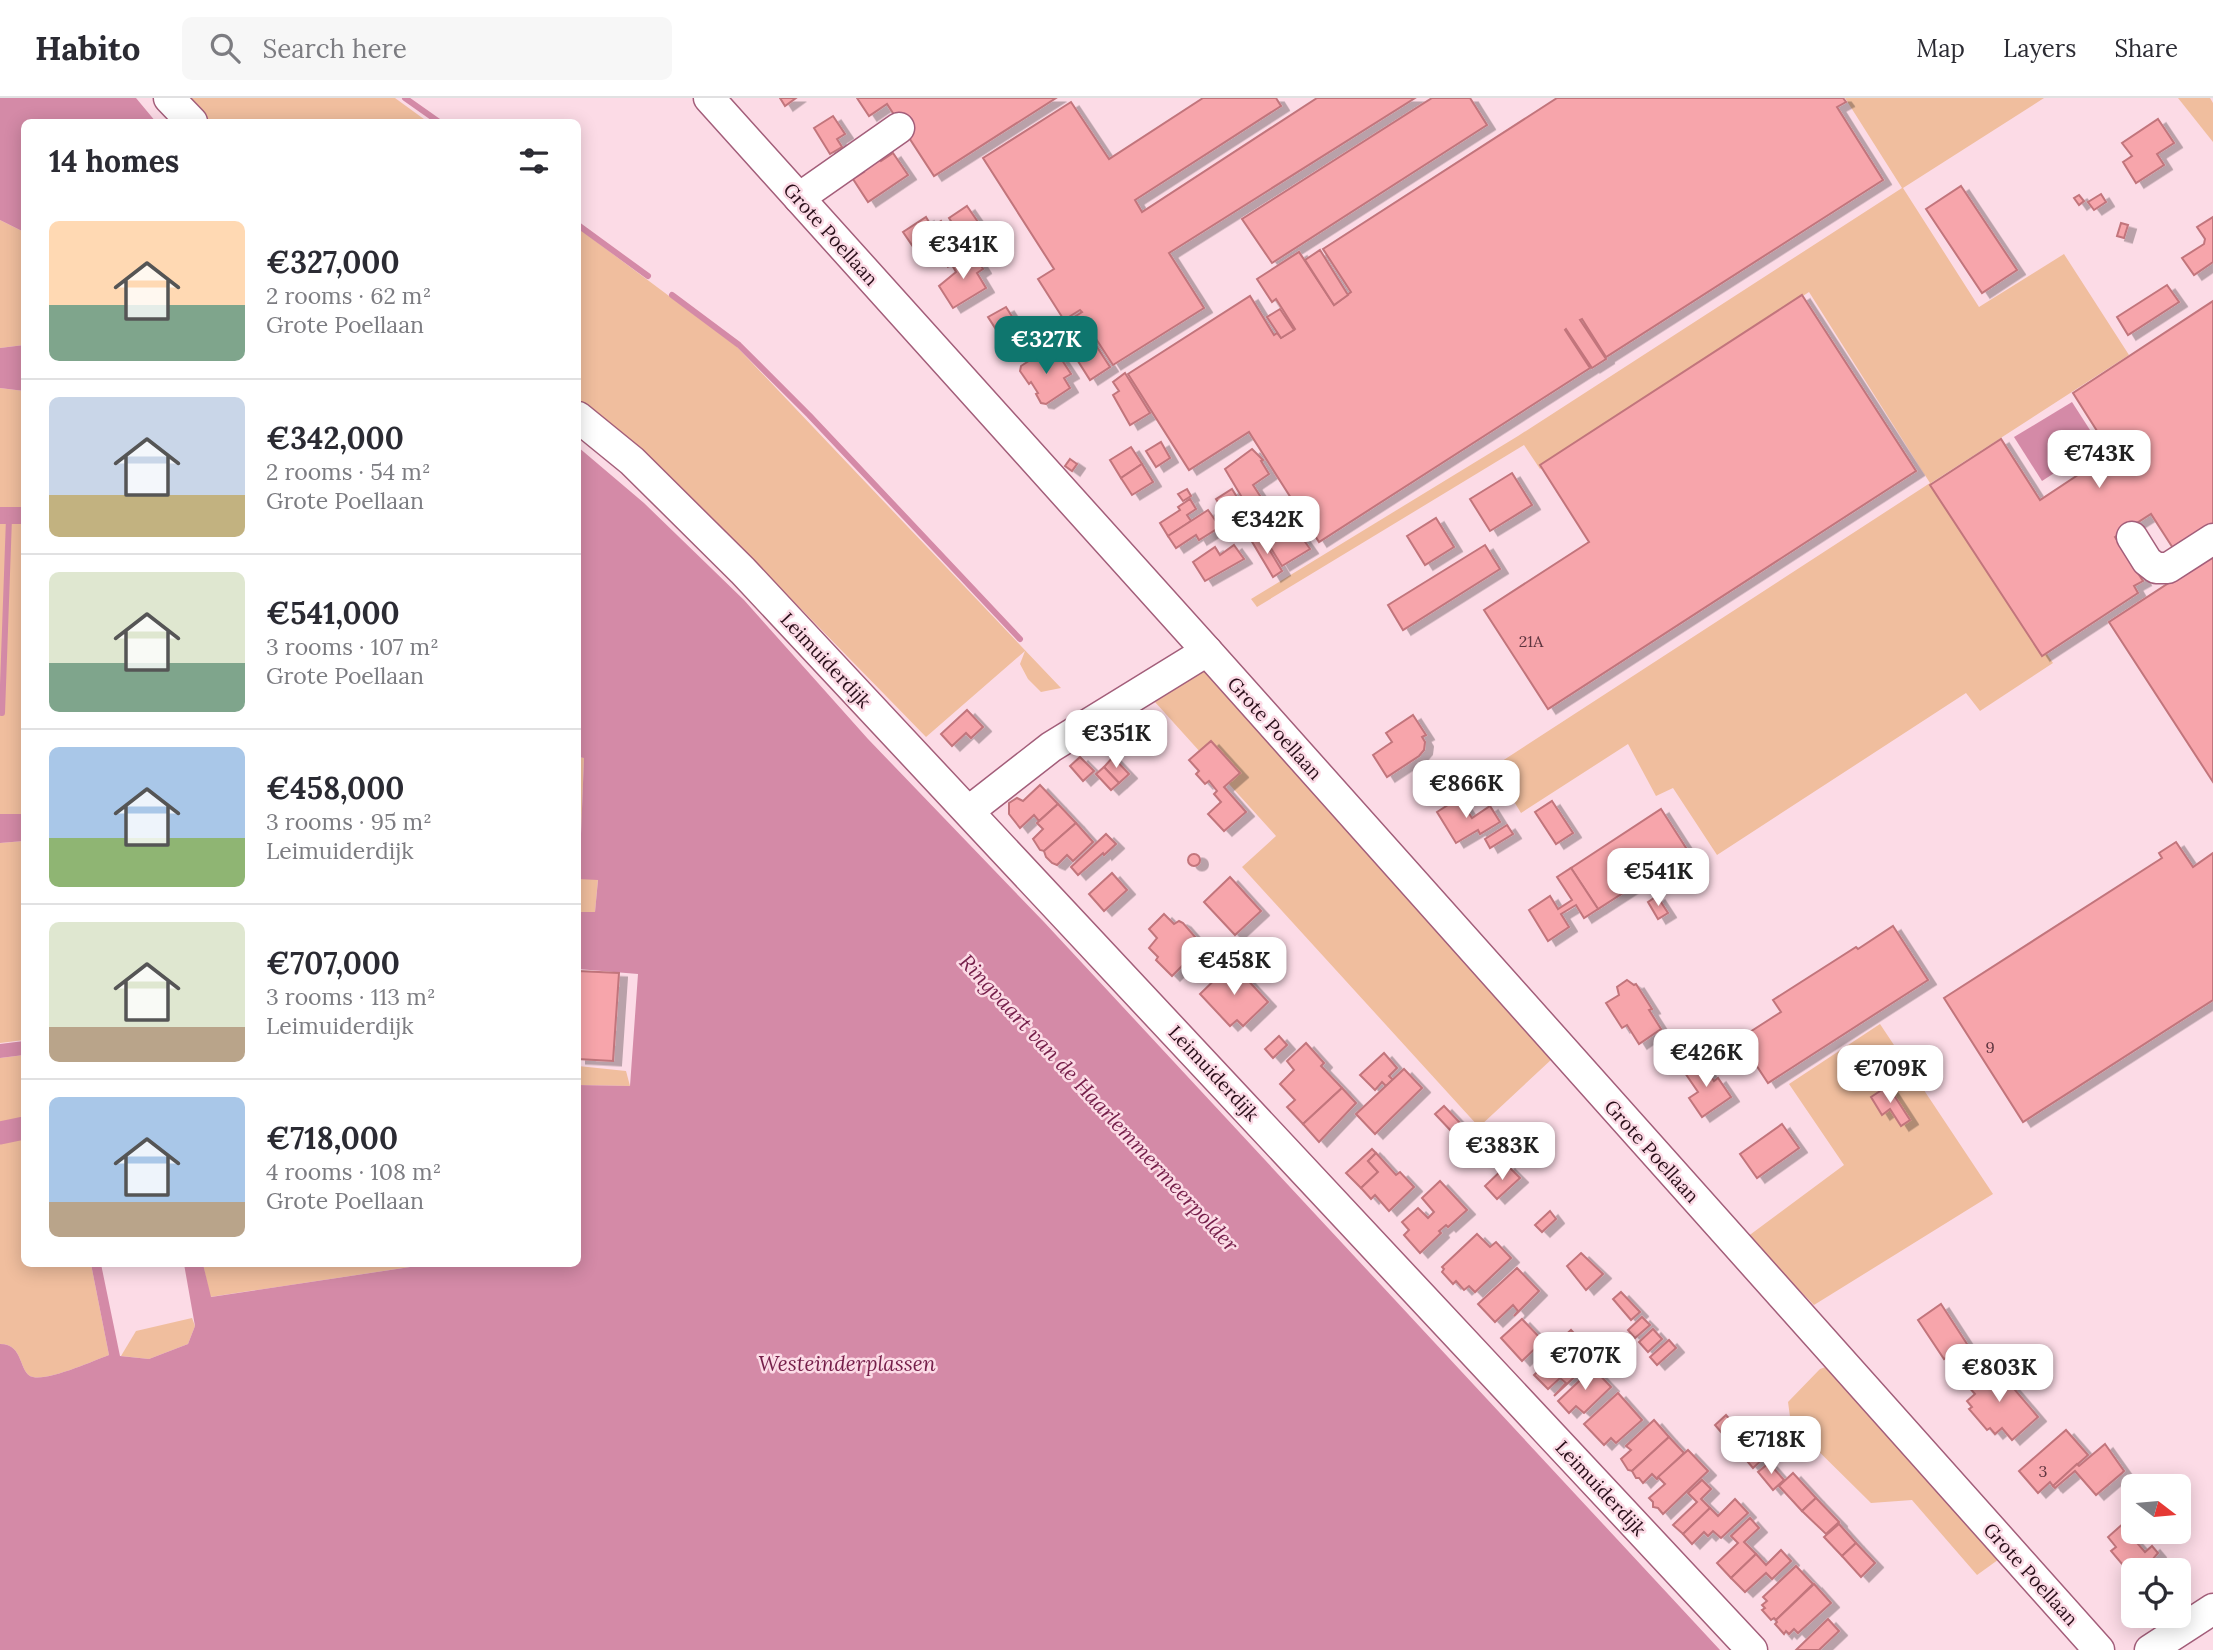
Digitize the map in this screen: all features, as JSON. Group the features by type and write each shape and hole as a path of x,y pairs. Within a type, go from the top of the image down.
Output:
{"street":[{"path":"169,98 189,119"},
{"name":"Grote Poellaan","path":"709,98 2099,1650"},
{"path":"799,198 899,128"},
{"name":"Leimuiderdijk","path":"581,419 632,461 717,545 1752,1650"},
{"path":"2132,537 2147,561 2157,568 2168,568 2213,538"},
{"path":"969,811 1051,747 1207,651"},
{"path":"2150,1650 2213,1609"}],"shaded area":[{"path":"181,98 395,98 424,119 203,119"},
{"path":"1845,98 2044,98 1903,188 1979,307 2064,254 2129,355 1931,483 2053,663 1980,711 1966,693 1717,855 1673,788 1656,796 1628,744 1521,813 1493,767 1930,483 1809,292 1540,469 1524,445 1257,607 1251,599 1518,436 1902,188"},
{"path":"2178,98 2210,98 2213,103 2213,142"},
{"path":"0,220 21,230 21,345 0,348"},
{"path":"581,230 736,346 1061,688 1041,692 1028,679 1020,664 1025,651 926,737 766,573 647,465 581,410"},
{"path":"0,388 21,391 21,507 0,507"},
{"path":"0,524 21,524 21,814 0,814"},
{"path":"1205,670 1297,769 1385,874 1553,1058 1479,1127 1242,867 1276,836 1155,702"},
{"path":"581,758 584,758 581,834"},
{"path":"21,841 21,1040 0,1043 0,843"},
{"path":"581,879 598,879 595,912 581,912"},
{"path":"1880,1024 1993,1194 1814,1305 1747,1237 1844,1165 1789,1084"},
{"path":"21,1055 21,1267 92,1267 109,1355 49,1376 28,1375 14,1349 0,1344 0,1058"},
{"path":"581,1066 626,1071 630,1086 581,1085"},
{"path":"204,1267 410,1267 210,1297"},
{"path":"192,1318 195,1326 188,1344 149,1359 121,1356 136,1331"},
{"path":"1831,1365 2002,1557 1977,1575 1912,1500 1871,1503 1791,1424 1788,1402 1820,1369"}],"water":[{"path":"0,98 136,98 154,119 21,119 21,230 0,220"},
{"path":"21,345 21,391 0,388 0,348"},
{"path":"2072,402 2099,444 2042,481 2014,437"},
{"name":"Westeinderplassen","path":"581,450 644,503 744,600 868,739 1044,922 1720,1650 0,1650 0,1344 14,1349 25,1371 33,1377 59,1373 109,1355 92,1267 102,1267 120,1356 149,1359 188,1344 195,1326 185,1267 204,1267 211,1297 410,1267 581,1267 581,1085 630,1086 638,974 581,969 581,912 595,912 598,880 581,879 584,758 581,758"},
{"path":"0,507 21,507 21,524 0,524"},
{"path":"0,814 21,814 21,841 0,843"},
{"path":"21,1041 21,1055 0,1058 0,1044"}],"building":[{"path":"780,98 796,98 785,106"},
{"path":"857,98 1056,98 934,176 887,104 869,116"},
{"path":"1203,98 1276,98 1281,106 1135,200 1142,212 1317,98 1415,98 1169,253 1204,308 1113,365 1085,322 1082,324 1110,367 1090,380 1057,328 1082,312 1080,310 1064,320 1038,279 1054,269 983,158 1071,102 1109,159"},
{"path":"1432,98 1470,98 1487,125 1272,263 1242,219"},
{"path":"1557,98 1843,98 1846,102 1837,107 1883,180 1606,357 1582,319 1580,320 1606,359 1592,368 1566,329 1590,368 1319,542 1249,432 1189,470 1128,374 1250,296 1274,335 1277,333 1281,338 1295,329 1276,299 1272,302 1257,279 1299,252 1334,305 1351,292 1323,249"},
{"path":"833,116 845,134 837,139 842,147 830,154 814,128"},
{"path":"2158,119 2174,143 2157,154 2164,165 2136,183 2123,162 2132,156 2122,143"},
{"path":"893,153 908,175 868,202 853,179 879,157 881,161"},
{"path":"1961,186 2017,270 1982,293 1926,209"},
{"path":"2101,194 2106,202 2094,210 2088,202"},
{"path":"2079,195 2084,201 2079,205 2074,198"},
{"path":"967,206 980,225 961,237 949,218"},
{"path":"926,217 932,227 941,221 947,230 916,251 903,232"},
{"path":"2213,217 2213,262 2194,275 2182,258 2204,244 2205,239 2197,227"},
{"path":"2121,223 2128,225 2124,238 2117,236"},
{"path":"1320,250 1348,295 1334,305 1305,260"},
{"path":"972,251 983,269 977,273 986,288 953,308 939,286 956,272 952,265 947,267"},
{"path":"2167,285 2179,302 2128,335 2117,317"},
{"path":"1802,295 1916,471 1548,709 1484,610 1589,542 1540,465"},
{"path":"2213,301 2213,534 2178,556 2151,514 2115,537 2143,581 2134,586 2138,593 2042,656 1930,485 2001,439 2040,500 2111,453 2073,393"},
{"path":"1006,307 1027,340 1010,351 988,317"},
{"path":"1280,309 1294,330 1281,338 1267,317"},
{"path":"1046,350 1053,361 1060,357 1071,374 1064,378 1070,388 1046,404 1041,403 1031,382 1029,384 1020,371 1021,366"},
{"path":"1125,373 1150,413 1130,425 1113,395 1119,391 1113,382"},
{"path":"1161,442 1170,458 1156,467 1146,451"},
{"path":"1131,447 1142,464 1121,478 1110,460"},
{"path":"1252,449 1263,460 1261,461 1269,474 1253,485 1264,502 1250,511 1225,469"},
{"path":"1070,459 1077,464 1072,471 1065,466"},
{"path":"1142,464 1153,482 1132,495 1121,478"},
{"path":"1512,473 1532,505 1490,531 1470,499"},
{"path":"1187,489 1191,496 1183,501 1178,494"},
{"path":"1232,489 1245,510 1229,520 1216,499"},
{"path":"1190,499 1196,509 1187,515 1191,521 1168,536 1160,523 1180,510 1178,507"},
{"path":"1208,510 1220,527 1199,540 1196,535 1176,548 1168,536"},
{"path":"1436,518 1454,547 1425,565 1407,536"},
{"path":"1296,529 1310,549 1282,566 1269,545"},
{"path":"1260,534 1282,571 1273,577 1251,540"},
{"path":"1234,545 1244,559 1205,581 1193,562 1215,547 1220,555"},
{"path":"1485,545 1500,569 1403,630 1388,605"},
{"path":"2213,554 2213,782 2109,622"},
{"path":"967,710 983,727 971,738 966,733 952,746 941,734"},
{"path":"1413,715 1426,735 1422,737 1425,742 1424,750 1387,777 1373,755 1392,742 1386,733"},
{"path":"1211,741 1240,773 1224,787 1246,812 1224,831 1208,814 1221,802 1214,794 1217,791 1209,781 1205,784 1196,774 1199,771 1189,760"},
{"path":"1080,757 1094,771 1083,781 1070,766"},
{"path":"1113,757 1129,774 1119,783 1104,767"},
{"path":"1492,763 1501,767 1498,773 1489,769"},
{"path":"1104,767 1119,783 1111,790 1096,774"},
{"path":"1040,785 1058,804 1039,821 1034,815 1020,828 1009,814 1009,803 1017,798 1023,801"},
{"path":"1459,798 1472,818 1490,806 1500,822 1480,834 1478,830 1456,843 1437,812"},
{"path":"1552,801 1573,833 1556,844 1535,812"},
{"path":"1058,804 1076,823 1044,851 1040,850 1033,839 1043,829 1037,823"},
{"path":"1661,809 1688,851 1598,909 1571,868"},
{"path":"1076,823 1093,842 1073,861 1067,855 1057,865 1052,863 1044,851"},
{"path":"1507,825 1513,834 1490,848 1485,839"},
{"path":"1106,834 1116,844 1078,875 1071,867"},
{"path":"2176,842 2193,867 2213,853 2213,1000 2023,1122 1944,998 2162,858 2159,853"},
{"path":"1189,855 1199,855 1199,865 1189,865"},
{"path":"1571,868 1598,909 1584,918 1576,905 1561,914 1569,927 1548,941 1529,910 1550,896 1558,909 1572,900 1557,877"},
{"path":"1112,873 1127,890 1104,911 1089,894"},
{"path":"1230,877 1261,911 1235,935 1204,902"},
{"path":"1657,896 1668,913 1658,919 1648,902"},
{"path":"1164,914 1174,924 1179,921 1183,923 1196,938 1194,943 1207,956 1185,977 1189,972 1183,965 1172,976 1156,960 1158,957 1149,948 1157,938 1149,929"},
{"path":"1893,926 1928,980 1768,1083 1739,1039 1781,1012 1773,1000"},
{"path":"1232,963 1268,1002 1243,1026 1237,1020 1230,1026 1200,994"},
{"path":"581,971 619,973 613,1061 581,1059"},
{"path":"1627,980 1636,984 1661,1029 1639,1044 1627,1025 1622,1028 1606,1003 1619,995 1617,987"},
{"path":"1279,1036 1287,1045 1273,1058 1265,1049"},
{"path":"1306,1043 1324,1063 1321,1066 1342,1088 1303,1124 1287,1107 1295,1100 1280,1084 1294,1070 1287,1061"},
{"path":"1384,1053 1397,1068 1389,1076 1393,1080 1386,1086 1382,1082 1375,1090 1360,1075"},
{"path":"1699,1059 1714,1081 1718,1078 1731,1097 1702,1117 1689,1098 1698,1092 1683,1070"},
{"path":"1404,1069 1422,1088 1375,1134 1356,1114"},
{"path":"1888,1086 1910,1120 1901,1126 1890,1109 1882,1115 1871,1097"},
{"path":"1342,1088 1356,1103 1319,1142 1303,1124"},
{"path":"1444,1106 1462,1125 1453,1133 1435,1114"},
{"path":"1782,1124 1799,1148 1757,1178 1740,1154"},
{"path":"1372,1149 1376,1153 1368,1161 1378,1172 1361,1188 1346,1173"},
{"path":"1376,1153 1396,1175 1400,1172 1414,1187 1389,1211 1375,1195 1371,1199 1361,1188 1378,1172 1368,1161"},
{"path":"1507,1165 1520,1178 1497,1199 1485,1186"},
{"path":"1440,1181 1467,1210 1448,1227 1446,1225 1439,1231 1441,1233 1420,1253 1404,1235 1409,1230 1402,1222 1418,1208 1428,1218 1434,1212 1422,1198"},
{"path":"1550,1211 1556,1219 1542,1232 1535,1225"},
{"path":"1477,1234 1490,1247 1496,1242 1511,1258 1475,1292 1469,1286 1464,1290 1456,1281 1453,1284 1442,1272 1442,1267"},
{"path":"1581,1253 1603,1274 1586,1290 1567,1266"},
{"path":"1517,1268 1539,1291 1514,1316 1518,1311 1513,1305 1495,1322 1478,1304"},
{"path":"1621,1292 1640,1312 1631,1320 1613,1299"},
{"path":"1941,1304 1967,1344 1944,1359 1918,1320"},
{"path":"1642,1317 1650,1325 1635,1338 1628,1330"},
{"path":"1522,1319 1543,1341 1522,1361 1501,1338"},
{"path":"1653,1329 1662,1339 1648,1352 1639,1342"},
{"path":"1571,1330 1596,1357 1554,1396 1566,1383 1560,1378 1548,1389 1534,1375 1565,1346 1560,1340"},
{"path":"1669,1340 1676,1348 1657,1365 1650,1357"},
{"path":"1988,1363 1992,1363 2038,1417 2012,1440 2002,1428 1995,1434 1990,1428 1987,1430 1969,1409 1972,1407 1967,1401 1975,1394 1967,1385"},
{"path":"1593,1368 1611,1387 1584,1413 1576,1406 1569,1413 1558,1401"},
{"path":"1618,1393 1642,1420 1616,1443 1611,1438 1604,1445 1584,1424"},
{"path":"1726,1415 1744,1436 1733,1446 1715,1425"},
{"path":"1654,1420 1669,1437 1632,1471 1628,1470 1621,1459 1631,1450 1626,1446"},
{"path":"2066,1430 2088,1455 2053,1486 2050,1482 2038,1493 2019,1471"},
{"path":"1669,1437 1684,1453 1657,1479 1652,1474 1643,1483 1632,1471"},
{"path":"2105,1444 2124,1471 2096,1495 2075,1471 2055,1488 2053,1486 2077,1464 2079,1466"},
{"path":"1753,1445 1764,1458 1753,1468 1742,1455"},
{"path":"1688,1450 1708,1471 1663,1514 1653,1507 1649,1498 1665,1484 1658,1477"},
{"path":"1769,1463 1784,1480 1773,1490 1758,1472"},
{"path":"1793,1473 1816,1498 1802,1511 1779,1486"},
{"path":"1702,1480 1711,1489 1701,1499 1710,1508 1683,1534 1673,1525 1697,1502 1688,1493"},
{"path":"1816,1498 1839,1522 1826,1534 1802,1511"},
{"path":"1735,1499 1748,1513 1721,1538 1713,1531 1708,1536 1704,1532 1692,1544 1683,1534 1710,1508 1718,1516"},
{"path":"1750,1518 1759,1528 1744,1542 1756,1554 1731,1578 1717,1563 1738,1543 1731,1536"},
{"path":"1839,1524 1856,1543 1842,1556 1824,1537"},
{"path":"2121,1526 2121,1544 2138,1544 2145,1552 2152,1546 2158,1553 2154,1558 2121,1558 2121,1563 2111,1551 2116,1547 2108,1537"},
{"path":"1856,1543 1875,1563 1861,1577 1842,1556"},
{"path":"1781,1550 1791,1561 1772,1579 1766,1573 1745,1592 1731,1578 1756,1554 1766,1565"},
{"path":"1796,1566 1813,1584 1776,1620 1771,1620 1762,1610 1765,1608 1762,1605 1767,1601 1763,1597"},
{"path":"1814,1584 1831,1603 1798,1633 1794,1629 1789,1634 1786,1631 1784,1634 1775,1624 1776,1620"},
{"path":"1828,1619 1839,1631 1819,1650 1796,1650"}],"waterway":[{"path":"405,98 435,119"},
{"path":"581,227 648,276"},
{"path":"672,295 739,345 809,415 1020,639"},
{"path":"2,713 9,518"},
{"path":"0,1133 21,1129"}],"water label":[{"name":"Ringvaart van de Haarlemmermeerpolder","path":"1099,1103"}]}
